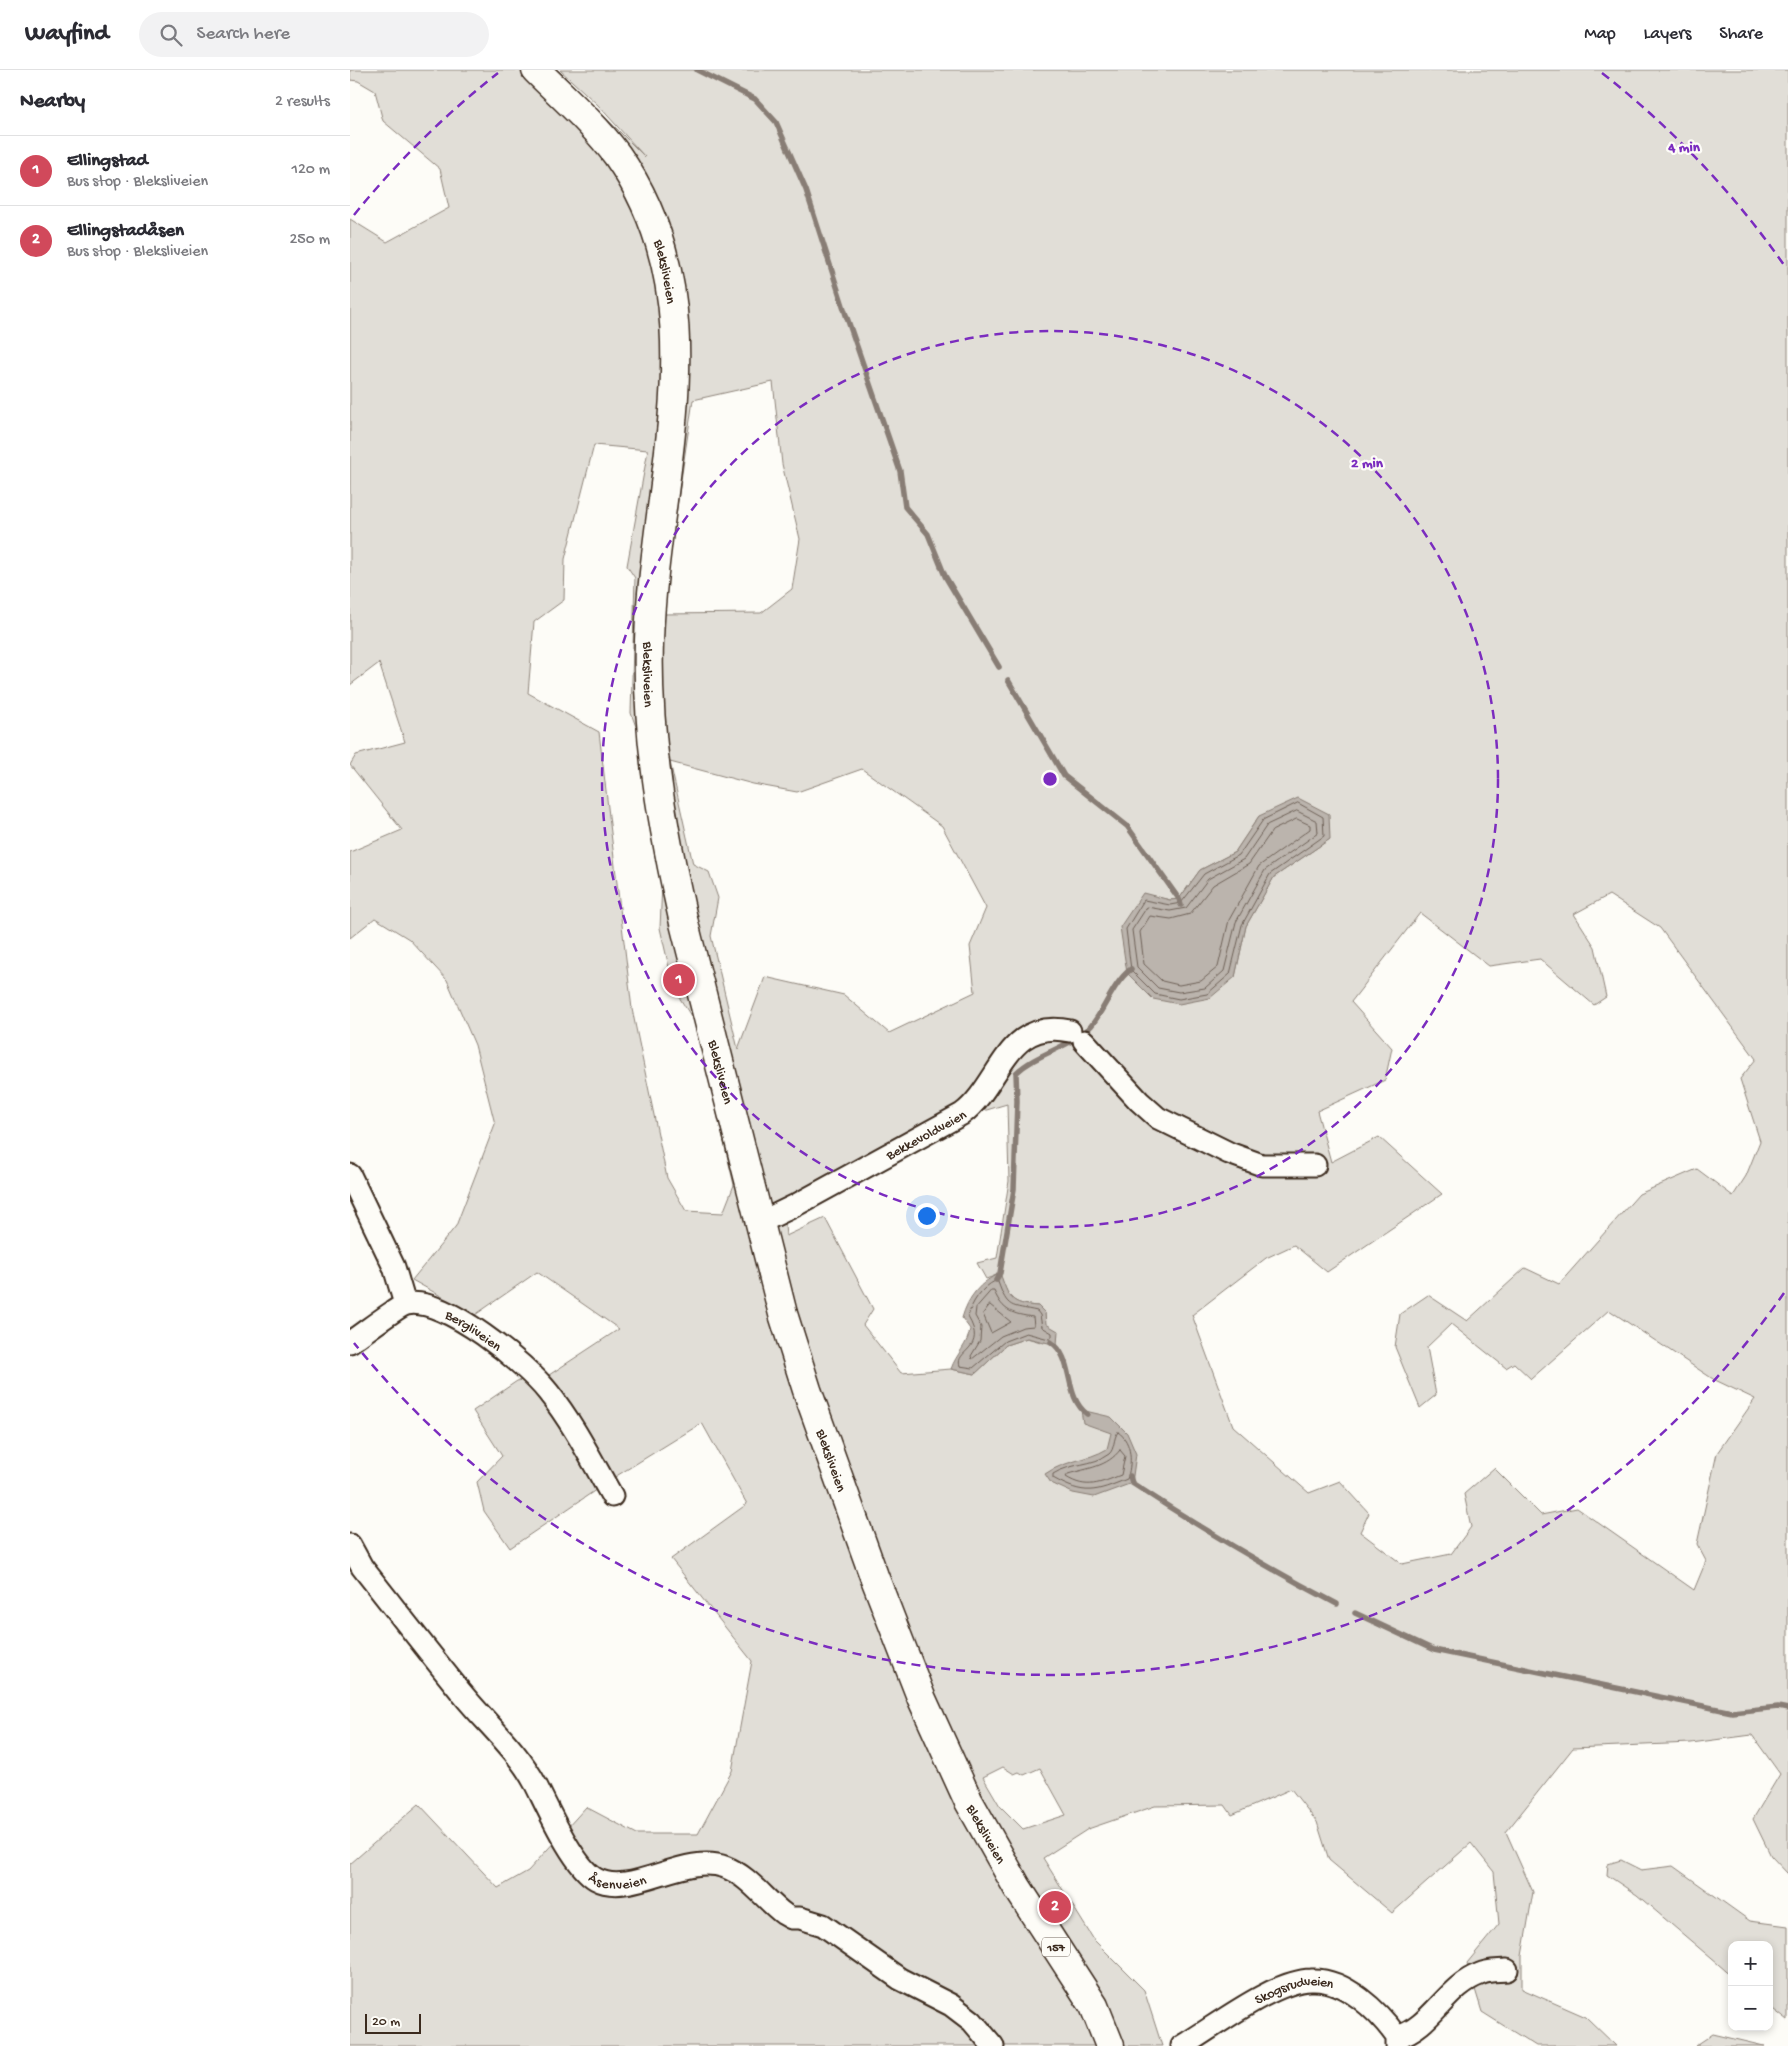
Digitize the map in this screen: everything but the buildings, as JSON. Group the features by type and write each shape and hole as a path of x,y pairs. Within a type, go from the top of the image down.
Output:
{"main road":[{"name":"Bleksliveien","path":"536,70 602,137 618,156 646,206 663,251 670,277 676,340 676,378 651,594 648,681 654,760 670,860 684,923 771,1274 807,1390 874,1576 936,1732 968,1800 996,1851 1094,2006 1110,2046"}],"street":[{"name":"Bekkevoldveien","path":"759,1223 796,1205 962,1114 979,1098 1003,1059 1017,1042 1045,1030 1077,1036 1139,1101 1158,1118 1229,1153 1262,1165 1315,1165"},
{"path":"350,1175 394,1266 404,1304 350,1342"},
{"name":"Bergliveien","path":"404,1304 418,1303 443,1310 480,1332 520,1362 557,1403 612,1496"},
{"name":"Åsenveien","path":"350,1545 362,1567 466,1698 526,1766 555,1822 586,1872 604,1883 622,1883 691,1865 707,1864 724,1867 746,1879 784,1914 791,1918 800,1918 822,1925 900,1978 951,2005 972,2021 993,2046"},
{"name":"Skogsrudveien","path":"1182,2046 1287,1984 1311,1980 1329,1983 1348,1991 1370,2008 1397,2042 1418,2027 1468,1980 1481,1973 1507,1970"}],"shaded area":[{"path":"350,70 558,70 645,157 598,105 560,70 1788,70 1788,1874 1771,1856 1753,1819 1780,1774 1752,1735 1691,1743 1573,1748 1506,1832 1533,1892 1522,1956 1522,1989 1586,2017 1616,2046 1536,2046 1482,2012 1467,1963 1499,1924 1494,1872 1471,1843 1392,1913 1329,1860 1317,1822 1291,1789 1232,1815 1225,1805 1155,1806 1088,1829 1043,1858 1094,1940 1144,1990 1162,2046 350,2046 350,1864 419,1804 498,1888 528,1871 586,1807 637,1834 698,1834 732,1771 752,1661 671,1559 747,1504 702,1423 618,1475 510,1548 484,1511 477,1482 502,1456 473,1411 517,1381 549,1375 619,1329 537,1272 475,1315 412,1280 456,1226 495,1124 475,1045 447,980 409,939 375,918 350,938 350,852 402,830 350,765 356,755 405,742 379,663 350,685 350,219 387,242 449,208 440,169 383,121 375,91 358,81 350,80","holes":["773,382 782,464 800,539 792,589 761,613 661,614 693,400","594,445 648,450 627,566 635,578 631,713 639,735 662,884 660,928 674,989 696,1024 734,1185 723,1213 686,1211 667,1178 632,1009 599,732 528,693 534,622 564,600 565,559","670,762 753,784 797,792 862,769 942,826 986,908 970,946 975,992 889,1033 844,995 765,977 738,1049 711,936 718,898 709,872 693,864","1259,816 1330,839 1274,877 1246,926 1235,977 1143,894 1170,900 1179,899 1200,870 1235,852","1609,895 1660,928 1756,1059 1740,1079 1760,1141 1746,1176 1733,1196 1697,1169 1639,1194 1559,1284 1525,1268 1467,1321 1428,1295 1400,1314 1395,1347 1420,1408 1436,1395 1427,1347 1451,1324 1506,1368 1514,1363 1531,1379 1609,1310 1713,1379 1755,1399 1717,1453 1697,1544 1706,1561 1694,1590 1577,1508 1541,1515 1494,1468 1464,1494 1471,1527 1451,1554 1402,1564 1360,1532 1369,1513 1340,1481 1309,1493 1233,1426 1192,1315 1266,1258 1294,1245 1327,1272 1442,1194 1379,1137 1331,1162 1317,1111 1385,1080 1392,1048 1351,1002 1420,913 1489,966 1540,959 1594,1005 1606,997 1595,947 1574,914","1007,1104 1009,1181 997,1258 977,1263 986,1279 1000,1274 1009,1295 1016,1302 1038,1306 1045,1313 1044,1343 1027,1338 1006,1345 975,1374 951,1369 901,1373 863,1325 873,1309 825,1218 786,1236 783,1204 932,1126","1003,1767 1014,1774 1019,1772 1024,1775 1040,1768 1066,1815 1023,1829 1000,1806 983,1777"]},
{"path":"1621,1860 1641,1870 1673,1866 1750,1921 1788,1926 1788,2021 1773,2009 1773,1941 1728,1941 1728,1973 1637,1895 1607,1875 1608,1864"},
{"path":"1713,2034 1764,2046 1695,2046"}],"water":[{"path":"1298,798 1329,814 1330,839 1274,877 1246,926 1235,977 1210,998 1179,1004 1153,999 1127,973 1120,927 1143,893 1170,900 1179,899 1200,870 1235,852 1259,816"},
{"path":"1000,1273 1012,1298 1022,1304 1038,1306 1045,1313 1046,1324 1058,1331 1057,1345 1027,1338 1006,1345 975,1374 951,1369 969,1335 970,1329 962,1318 971,1297 986,1281"},
{"path":"1081,1410 1111,1417 1127,1433 1136,1454 1132,1483 1094,1497 1073,1493 1051,1483 1045,1474 1053,1469 1107,1449 1111,1433 1083,1423"}],"waterway":[{"path":"697,70 755,99 776,122 806,190 846,315 900,471 905,507 928,534 945,576 999,667"},
{"path":"1008,680 1064,776 1127,826 1179,899 1181,905"},
{"path":"996,1280 1000,1273 1014,1189 1016,1073 1034,1060 1074,1040 1091,1026 1119,981 1131,969"},
{"path":"1051,1342 1063,1357 1071,1388 1080,1406 1087,1414"},
{"path":"1130,1476 1132,1483 1182,1515 1259,1561 1337,1604"},
{"path":"1355,1613 1434,1650 1732,1712 1778,1707 1788,1709"}],"place":[{"name":"Ellingstad","path":"679,980"},
{"name":"Ellingstadåsen","path":"1055,1907"}]}
